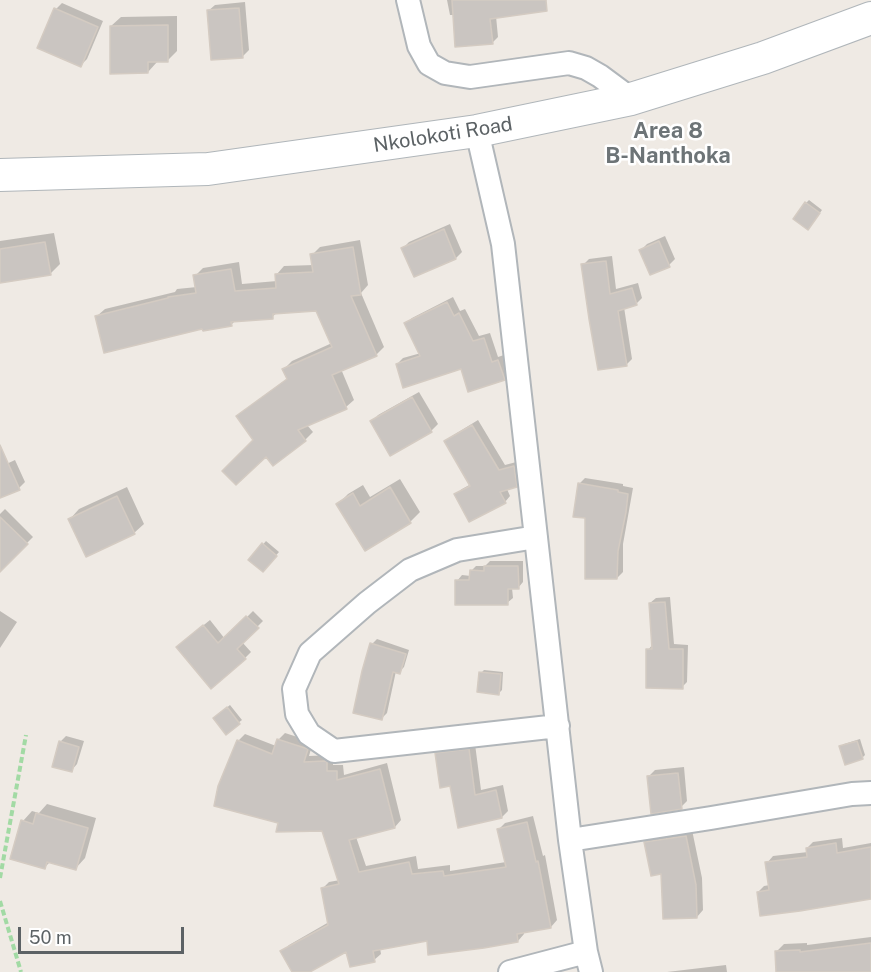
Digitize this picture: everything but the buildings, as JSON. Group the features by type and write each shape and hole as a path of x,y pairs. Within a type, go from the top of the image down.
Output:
{"main road":[{"name":"Nkolokoti Road","path":"0,175 208,169 477,131 632,99 763,58 871,18"}],"street":[{"path":"408,0 419,46 429,64 445,73 470,77 568,63 586,68 632,99"},
{"path":"477,131 503,244 570,840 589,962 510,972"},
{"path":"536,537 457,550 410,570 367,603 310,653 294,689 297,714 309,734 334,751 558,726"},
{"path":"570,840 852,794 871,793"}],"path":[{"path":"0,878 26,735"},
{"path":"0,901 21,972"}],"district":[{"name":"Area 8 B-Nanthoka","path":"668,144"}]}
